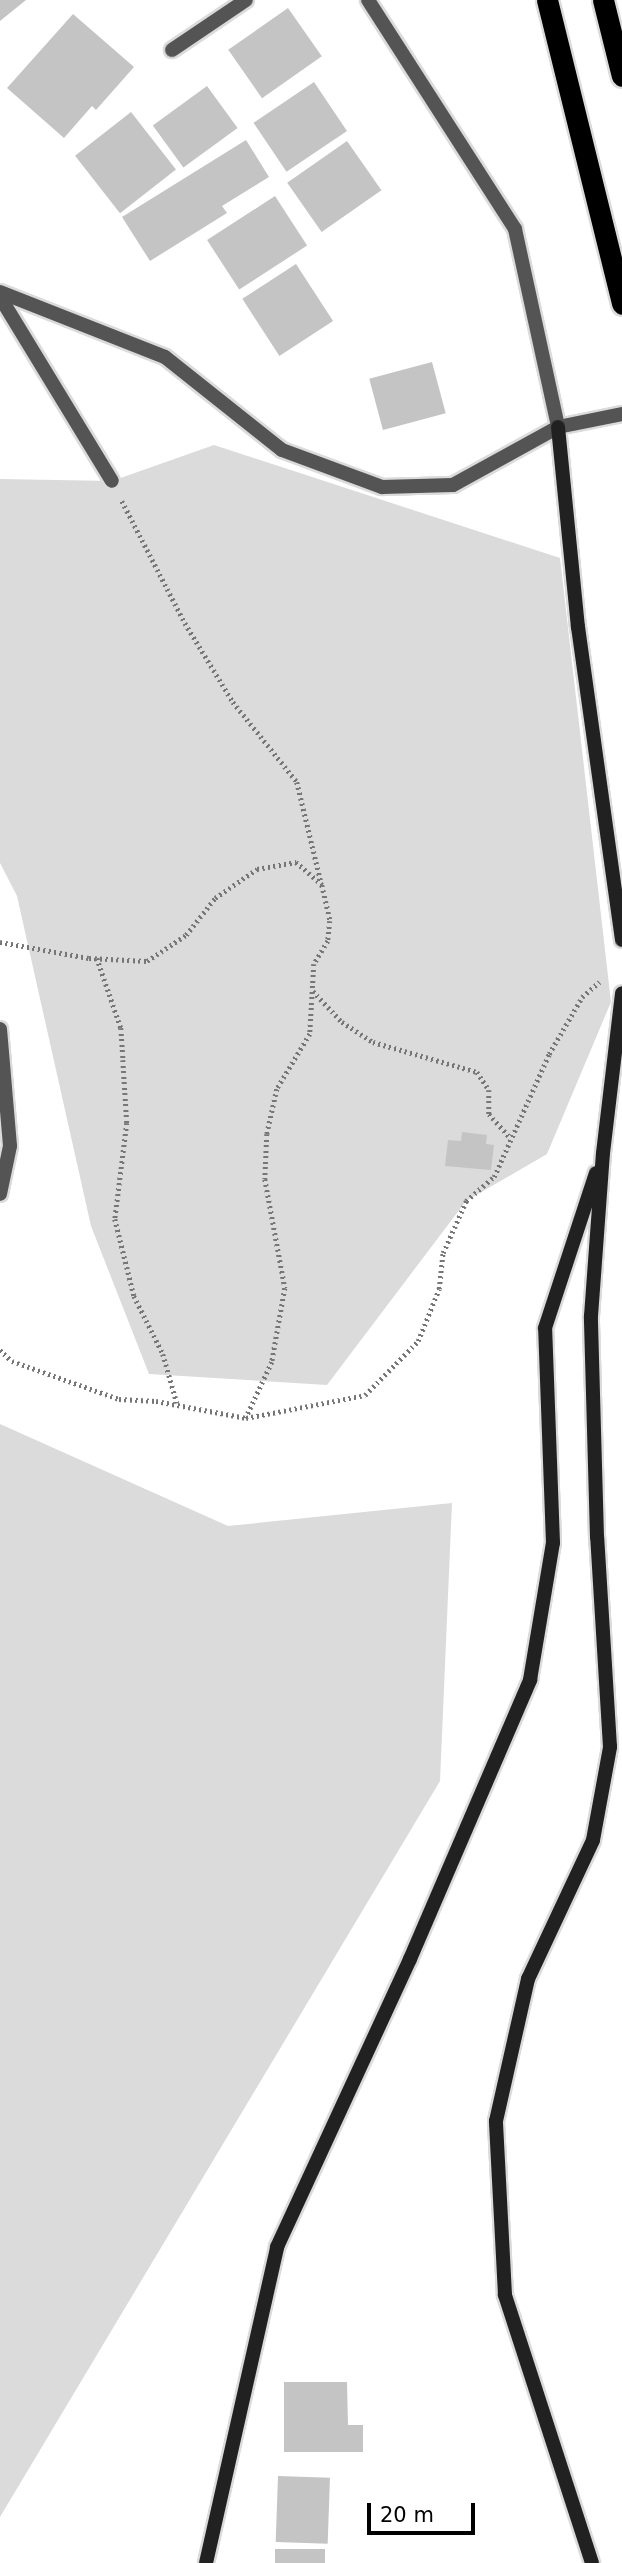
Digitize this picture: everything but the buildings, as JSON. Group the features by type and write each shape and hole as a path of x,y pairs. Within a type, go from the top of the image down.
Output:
{"highway":[{"path":"547,0 622,304"},
{"path":"603,0 622,76"}],"street":[{"path":"172,50 246,0"},
{"path":"368,0 515,229 558,427 578,627 622,940"},
{"path":"0,295 165,357 282,450 382,486 453,485 558,427 622,414"},
{"path":"0,295 112,481"},
{"path":"592,2563 505,2295 496,2121 528,1979 593,1840 610,1747 597,1537 591,1316 603,1153 622,993"},
{"path":"0,1029 10,1146 0,1194"},
{"path":"206,2563 277,2247 410,1959 530,1680 553,1543 545,1328 603,1153"}],"path":[{"path":"112,481 184,623 233,702 297,782 330,921 328,941 314,964 310,1034 277,1089 267,1134 265,1179 285,1288 272,1362 246,1418"},
{"path":"0,942 97,958 147,961 186,935 215,898 257,869 296,862 322,885"},
{"path":"97,958 121,1028 127,1123 115,1219 134,1296 163,1354 177,1404"},
{"path":"0,1350 12,1361 119,1399 177,1404 246,1418 365,1395 418,1341 439,1289 443,1253 466,1201 494,1177 549,1054 582,997 606,977"},
{"path":"313,991 342,1022 373,1042 477,1072 489,1090 489,1114 510,1137"}],"shaded area":[{"path":"214,445 560,558 611,1002 547,1154 466,1201 327,1385 149,1374 91,1226 17,896 0,863 0,479 112,481"},
{"path":"0,1424 228,1526 452,1503 440,1781 0,2517"}]}
